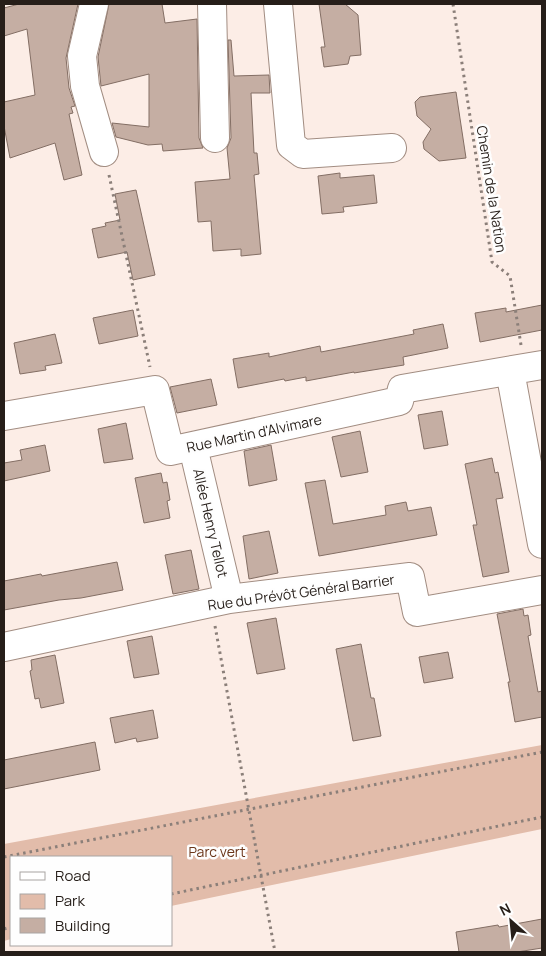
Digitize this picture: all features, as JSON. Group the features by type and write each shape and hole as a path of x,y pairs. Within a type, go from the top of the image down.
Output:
{"street":[{"path":"94,4 82,56 85,86 104,152"},
{"path":"212,4 215,138"},
{"path":"278,4 290,145 303,154 392,148"},
{"path":"526,368 542,544"},
{"name":"Rue Martin d'Alvimare","path":"155,390 170,451 399,401 402,389 526,368"},
{"path":"4,416 155,390"},
{"name":"Allée Henry Tellot","path":"193,447 228,599"},
{"name":"Rue du Prévôt Général Barrier","path":"4,647 228,599 410,577 417,612 542,590"}],"path":[{"name":"Chemin de la Nation","path":"452,4 492,262 510,276 526,368"},
{"path":"104,152 155,390"},
{"path":"215,625 275,952"},
{"path":"4,857 542,752"},
{"path":"172,894 542,817"}],"green space":[{"name":"Parc vert","path":"542,745 542,829 172,906 172,856 10,856 10,939 4,941 4,844"}],"building":[{"path":"19,4 78,4 66,58 69,88 75,106 71,107 73,113 69,114 82,175 64,180 55,143 10,158 4,126 4,102 35,95 27,29 4,36 4,8"},
{"path":"109,4 162,4 165,23 197,19 199,138 203,148 163,151 162,144 148,145 116,137 112,123 149,127 149,74 101,86 98,57"},
{"path":"319,4 345,4 358,15 361,55 350,56 348,64 324,67 321,47 325,47"},
{"path":"228,40 231,40 234,76 269,75 270,93 251,93 254,153 257,153 259,174 254,175 261,254 241,256 241,249 213,251 211,221 198,222 195,182 230,179 227,148 231,138"},
{"path":"456,92 466,158 439,161 424,149 423,142 431,129 417,116 415,102 420,97"},
{"path":"340,173 340,178 374,175 377,203 343,207 344,212 322,214 318,176"},
{"path":"136,190 155,275 133,280 127,252 98,258 92,229 106,226 105,223 120,220 115,194"},
{"path":"542,305 542,330 480,342 475,313 506,308 506,312"},
{"path":"133,310 138,336 99,344 93,318"},
{"path":"443,324 448,348 403,357 404,365 306,381 306,377 285,381 284,379 238,388 233,359 269,353 269,357 320,346 321,352 414,334 413,330"},
{"path":"55,334 62,363 45,366 46,370 20,374 14,343"},
{"path":"211,379 217,405 177,413 170,387"},
{"path":"442,411 448,445 424,449 418,415"},
{"path":"126,423 133,459 104,463 98,429"},
{"path":"360,431 368,472 341,477 332,437"},
{"path":"45,445 50,471 4,481 4,463 22,460 20,450"},
{"path":"271,445 277,480 249,486 244,451"},
{"path":"492,458 495,473 498,472 503,498 496,499 509,572 483,577 473,525 477,525 465,464"},
{"path":"161,473 163,483 167,482 170,500 167,501 170,518 144,523 135,478"},
{"path":"325,480 333,524 386,515 385,506 406,502 408,511 431,507 437,535 319,556 305,483"},
{"path":"269,531 278,573 249,579 243,536"},
{"path":"191,550 199,589 173,594 165,555"},
{"path":"117,562 123,590 4,610 4,581"},
{"path":"523,609 524,616 528,615 531,635 528,636 538,692 542,691 542,717 515,722 508,682 510,682 497,614"},
{"path":"276,618 285,669 257,674 247,623"},
{"path":"152,636 159,674 134,678 127,641"},
{"path":"361,644 371,698 374,698 381,736 353,741 336,649"},
{"path":"448,652 453,678 424,683 419,657"},
{"path":"55,655 64,703 41,708 39,698 35,699 30,671 32,670 31,660"},
{"path":"153,710 158,738 137,742 136,738 115,743 110,718"},
{"path":"95,742 100,770 4,789 4,760"},
{"path":"542,919 542,948 517,952 459,952 456,932"}]}
